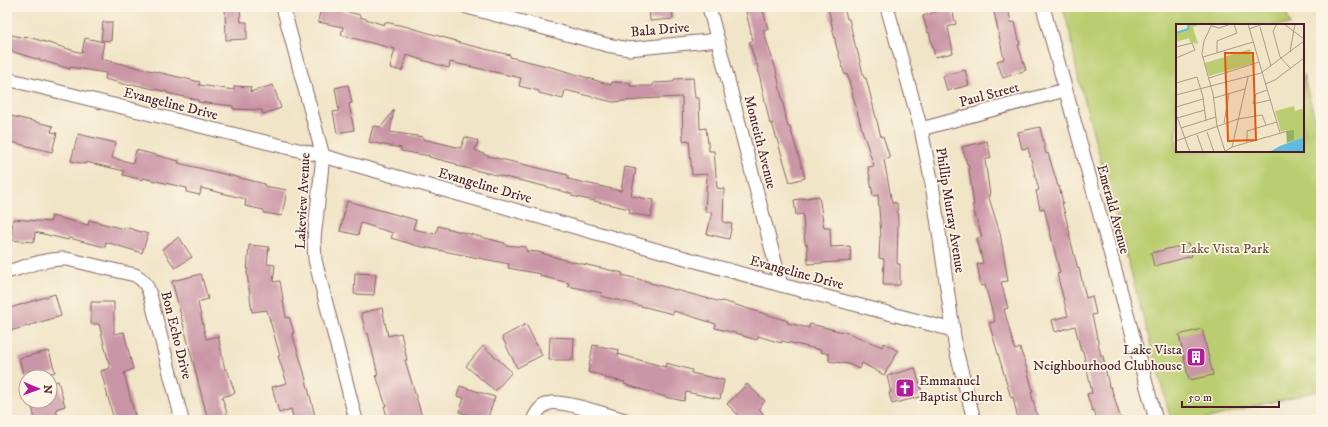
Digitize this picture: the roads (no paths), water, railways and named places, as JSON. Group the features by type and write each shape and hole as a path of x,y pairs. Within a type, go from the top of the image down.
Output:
{"street":[{"name":"Lakeview Avenue","path":"283,7 323,156 314,239 315,260 356,420"},
{"name":"Bala Drive","path":"467,7 607,45 629,49 718,40"},
{"name":"Monteith Avenue","path":"709,7 781,285"},
{"name":"Phillip Murray Avenue","path":"887,7 921,129 932,184 958,358 974,420"},
{"name":"Emerald Avenue","path":"1043,7 1156,420"},
{"name":"Evangeline Drive","path":"7,79 323,156 781,285 953,330"},
{"name":"Paul Street","path":"921,129 1065,90"},
{"name":"Bon Echo Drive","path":"7,272 51,260 67,259 135,275 142,279 147,285 150,295 182,420"},
{"path":"533,420 538,410 549,403 563,403 626,420"}],"place":[{"name":"Lake Vista Neighbourhood Clubhouse","path":"1196,357"},
{"name":"Emmanuel Baptist Church","path":"905,388"}],"park label":[{"name":"Lake Vista Park","path":"1225,248"}]}
